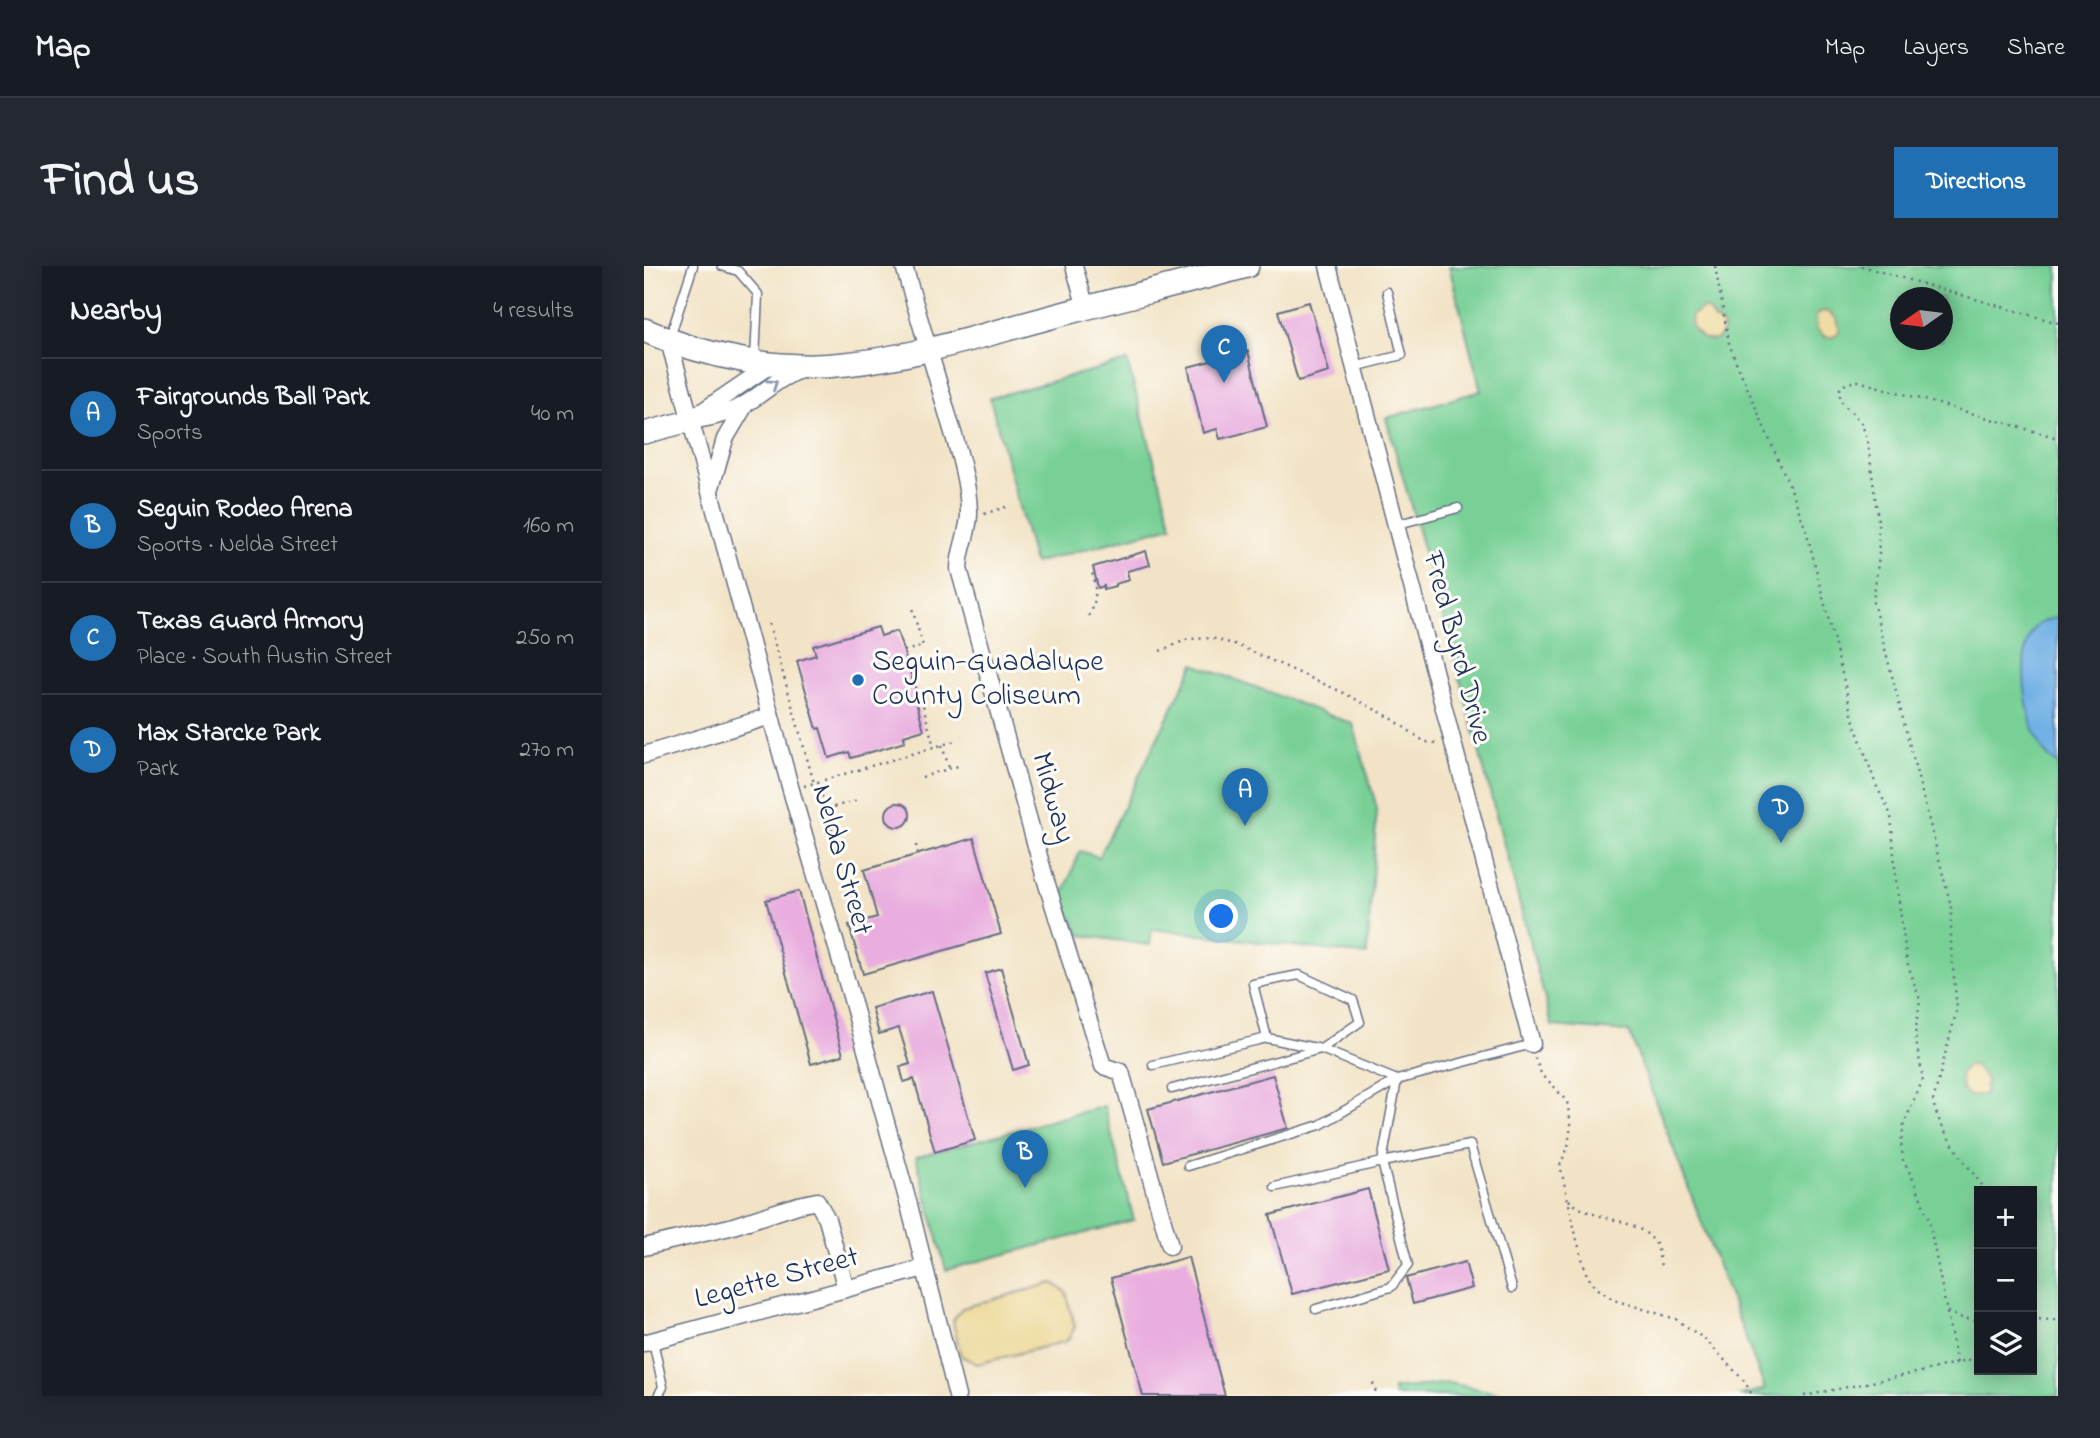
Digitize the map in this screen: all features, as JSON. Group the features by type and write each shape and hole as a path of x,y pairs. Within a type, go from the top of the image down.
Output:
{"main road":[{"path":"644,330 669,341 722,355 764,362 815,366 857,363 928,350 1237,267"}],"street":[{"path":"904,266 928,350"},
{"path":"1074,266 1086,308"},
{"name":"Fred Byrd Drive","path":"1328,266 1532,1044"},
{"name":"Nelda Street","path":"669,341 791,790 851,996 957,1396"},
{"name":"Midway","path":"928,350 954,437 969,509 967,535 959,558 959,569 1048,889 1098,1053 1103,1066 1121,1072 1170,1246"},
{"path":"689,421 764,362"},
{"path":"644,433 709,418 746,404 790,373 815,366"},
{"path":"710,490 725,439 746,404"},
{"path":"644,755 771,716"},
{"path":"644,1247 730,1227 817,1201 827,1219 846,1289"},
{"name":"Legette Street","path":"649,1342 925,1268"}],"lane":[{"path":"669,341 693,266"},
{"path":"722,266 738,271 758,294 764,362"},
{"path":"1354,366 1402,355 1387,292"},
{"path":"1395,525 1458,508"},
{"path":"1172,1089 1321,1049 1360,1022 1353,1000 1299,975 1253,984 1267,1038"},
{"path":"1153,1065 1267,1038 1321,1049 1397,1080"},
{"path":"1188,1166 1320,1125 1397,1080 1532,1044"},
{"path":"1316,1309 1391,1287 1408,1265 1382,1162 1397,1080"},
{"path":"1275,1187 1470,1145 1512,1288"},
{"path":"649,1342 663,1387 658,1396"}],"path":[{"path":"1716,266 1729,343 1807,533 1854,722 1876,785 1891,815 1896,880 1908,962 1920,1000 1915,1035 1923,1079 1905,1124 1901,1142 1903,1160 1916,1185 1928,1221 1957,1364"},
{"path":"1861,266 2058,323"},
{"path":"1983,1186 1935,1114 1933,1101 1957,1009 1951,947 1951,906 1873,602 1879,555 1878,520 1868,443 1862,424 1840,400 1840,388 1847,383 1858,381 2058,438"},
{"path":"984,514 1009,506"},
{"path":"1089,616 1097,594 1091,569"},
{"path":"904,651 923,646 912,608"},
{"path":"769,624 834,839"},
{"path":"1160,651 1188,639 1212,638 1237,645 1344,693 1391,718 1425,742 1452,741"},
{"path":"918,707 923,705 934,747"},
{"path":"791,790 955,741"},
{"path":"942,745 949,769"},
{"path":"922,777 961,765"},
{"path":"826,810 858,800"},
{"path":"916,845 919,854"},
{"path":"1537,1064 1542,1076 1567,1102 1571,1124 1568,1147 1560,1165 1587,1276 1597,1288 1614,1300 1676,1319 1706,1340 1755,1396"},
{"path":"1568,1199 1584,1212 1640,1228 1656,1245 1661,1266"},
{"path":"1947,1312 1974,1320"},
{"path":"2037,1319 2058,1320"},
{"path":"1804,1396 1974,1359"},
{"path":"1373,1383 1377,1396"}],"green space":[{"path":"1449,266 2058,266 2058,1396 1738,1396 1765,1389 1629,1032 1552,1026 1455,660 1386,418 1481,391"},
{"path":"1127,361 1172,526 1034,563 990,398"},
{"path":"1194,664 1353,724 1377,808 1367,955 1152,929 1150,945 1081,935 1061,900 1080,851 1099,857"},
{"path":"1104,1106 1134,1220 946,1270 916,1157"},
{"path":"1450,1383 1512,1396 1394,1396 1393,1389"}],"sand":[{"path":"1704,308 1722,326 1721,334 1716,340 1701,337 1692,325 1692,315"},
{"path":"1825,311 1836,318 1839,325 1839,332 1832,337 1825,337 1817,329 1816,317"},
{"path":"1971,1065 1986,1079 1985,1093 1981,1095 1969,1096 1962,1090 1960,1074"},
{"path":"1053,1283 1066,1292 1075,1327 1067,1341 977,1364 961,1356 953,1321 962,1308"}],"water":[{"path":"2058,617 2058,764 2047,755 2038,741 2031,722 2024,679 2028,641 2034,628 2042,622"}],"building":[{"path":"1309,302 1329,372 1298,381 1278,311"},
{"path":"1248,351 1267,427 1220,439 1217,429 1203,433 1188,367"},
{"path":"1146,551 1150,565 1127,571 1129,580 1104,589 1104,586 1098,588 1093,567"},
{"name":"Seguin-Guadalupe County Coliseum","path":"878,627 881,636 897,631 919,700 916,701 924,730 904,736 905,742 851,758 849,752 829,758 820,728 817,729 797,661 816,655 813,646"},
{"path":"898,803 907,806 910,815 907,824 898,827 889,824 886,815 889,806"},
{"path":"974,838 1001,934 863,974 849,925 877,917 864,870"},
{"path":"799,891 843,1055 811,1064 766,900"},
{"path":"1001,968 1029,1065 1013,1070 985,973"},
{"path":"932,991 975,1140 935,1152 914,1079 904,1082 900,1067 910,1064 899,1028 879,1034 872,1008"},
{"path":"1273,1075 1288,1128 1163,1162 1148,1109"},
{"path":"1368,1189 1389,1269 1292,1294 1270,1215"},
{"path":"1188,1257 1225,1396 1143,1396 1111,1278"},
{"path":"1465,1262 1472,1288 1413,1304 1406,1278"}],"place":[{"name":"Texas Guard Armory","path":"1224,383"},
{"name":"Seguin-Guadalupe County Coliseum","path":"858,680"},
{"name":"Fairgrounds Ball Park","path":"1245,826"},
{"name":"Max Starcke Park","path":"1781,843"},
{"name":"Seguin Rodeo Arena","path":"1025,1188"}]}
